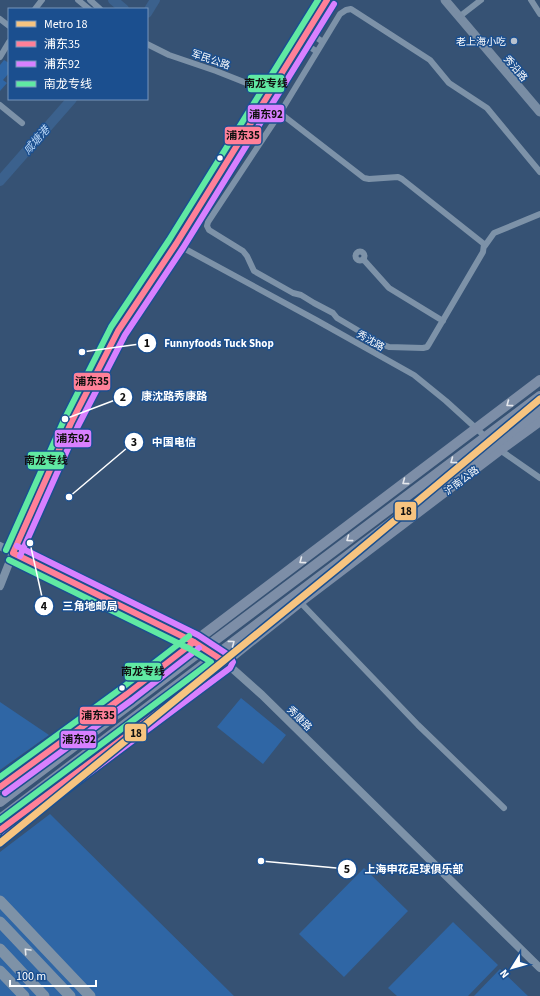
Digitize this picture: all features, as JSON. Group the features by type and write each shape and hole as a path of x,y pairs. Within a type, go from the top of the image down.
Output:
{"highway":[{"path":"0,901 90,996"},
{"path":"0,922 70,996"},
{"path":"0,950 42,994"},
{"path":"0,971 24,996"}],"main road":[{"name":"秀沿路","path":"445,0 540,112"},
{"path":"0,787 127,694 540,380"},
{"path":"0,802 540,396"},
{"path":"0,819 540,410"},
{"name":"沪南公路","path":"0,830 225,662 300,602 540,421"}],"street":[{"path":"78,0 88,8"},
{"path":"90,0 99,8"},
{"path":"0,586 13,552 71,422 118,331 176,244 250,127 327,0"},
{"path":"459,17 480,0"},
{"path":"530,0 540,14"},
{"path":"540,172 487,108 449,83 430,60 351,9 340,14 316,51 280,113 208,222 207,226 209,230 242,251 247,256 254,271 333,313 337,318 381,344 389,347 427,347 483,252 484,247 494,233 540,214"},
{"path":"0,19 8,25"},
{"path":"308,32 323,42"},
{"path":"302,42 316,51"},
{"path":"2,55 8,44"},
{"name":"军民公路","path":"148,44 169,55 222,73 270,92"},
{"path":"0,105 22,123"},
{"path":"280,113 364,178 398,177 402,179 478,238 484,244 484,247"},
{"name":"秀沈路","path":"176,244 307,315 414,376 446,401 500,450 540,478"},
{"path":"363,260 389,288 443,321"},
{"path":"307,315 314,303"},
{"path":"316,320 323,308"},
{"name":"秀康路","path":"0,546 194,642 225,662 262,695 540,968"},
{"path":"300,602 418,724 504,808"}],"shaded area":[{"path":"4,60 8,62 8,74 3,80 7,83 0,91 0,65"},
{"path":"241,698 286,735 263,764 217,727"},
{"path":"0,702 49,735 0,770"},
{"path":"50,814 234,996 0,996 0,852"},
{"path":"364,868 408,911 344,977 299,934"},
{"path":"453,922 498,965 468,996 397,996 388,988"},
{"path":"500,969 528,996 474,996"}],"waterway":[{"path":"113,0 123,8"},
{"name":"咸塘港","path":"148,11 155,0"},
{"name":"咸塘港","path":"0,181 71,100"}],"metro line":[{"name":"18","path":"0,843 339,567 540,399"}],"transit line":[{"name":"南龙专线","path":"6,550 64,420 111,327 169,240 318,0"},
{"name":"浦东35","path":"13,553 71,423 118,331 176,244 327,0"},
{"name":"浦东92","path":"20,556 78,426 125,335 183,248 334,4"},
{"name":"浦东92","path":"5,836 230,668 233,662 230,656 198,635 17,546"},
{"name":"浦东35","path":"0,830 225,662 194,642 13,553"},
{"name":"南龙专线","path":"0,820 211,662 190,649 9,560"},
{"name":"南龙专线","path":"0,777 122,688 189,636"},
{"name":"浦东35","path":"0,787 127,694 194,642"},
{"name":"浦东92","path":"5,793 132,700 199,648"}],"place":[{"name":"老上海小吃","path":"514,41"},
{"name":"Funnyfoods Tuck Shop","path":"82,352"},
{"name":"康沈路秀康路","path":"65,419"},
{"name":"中国电信","path":"69,497"},
{"name":"三角地邮局","path":"30,543"},
{"name":"上海申花足球俱乐部","path":"261,861"}]}
